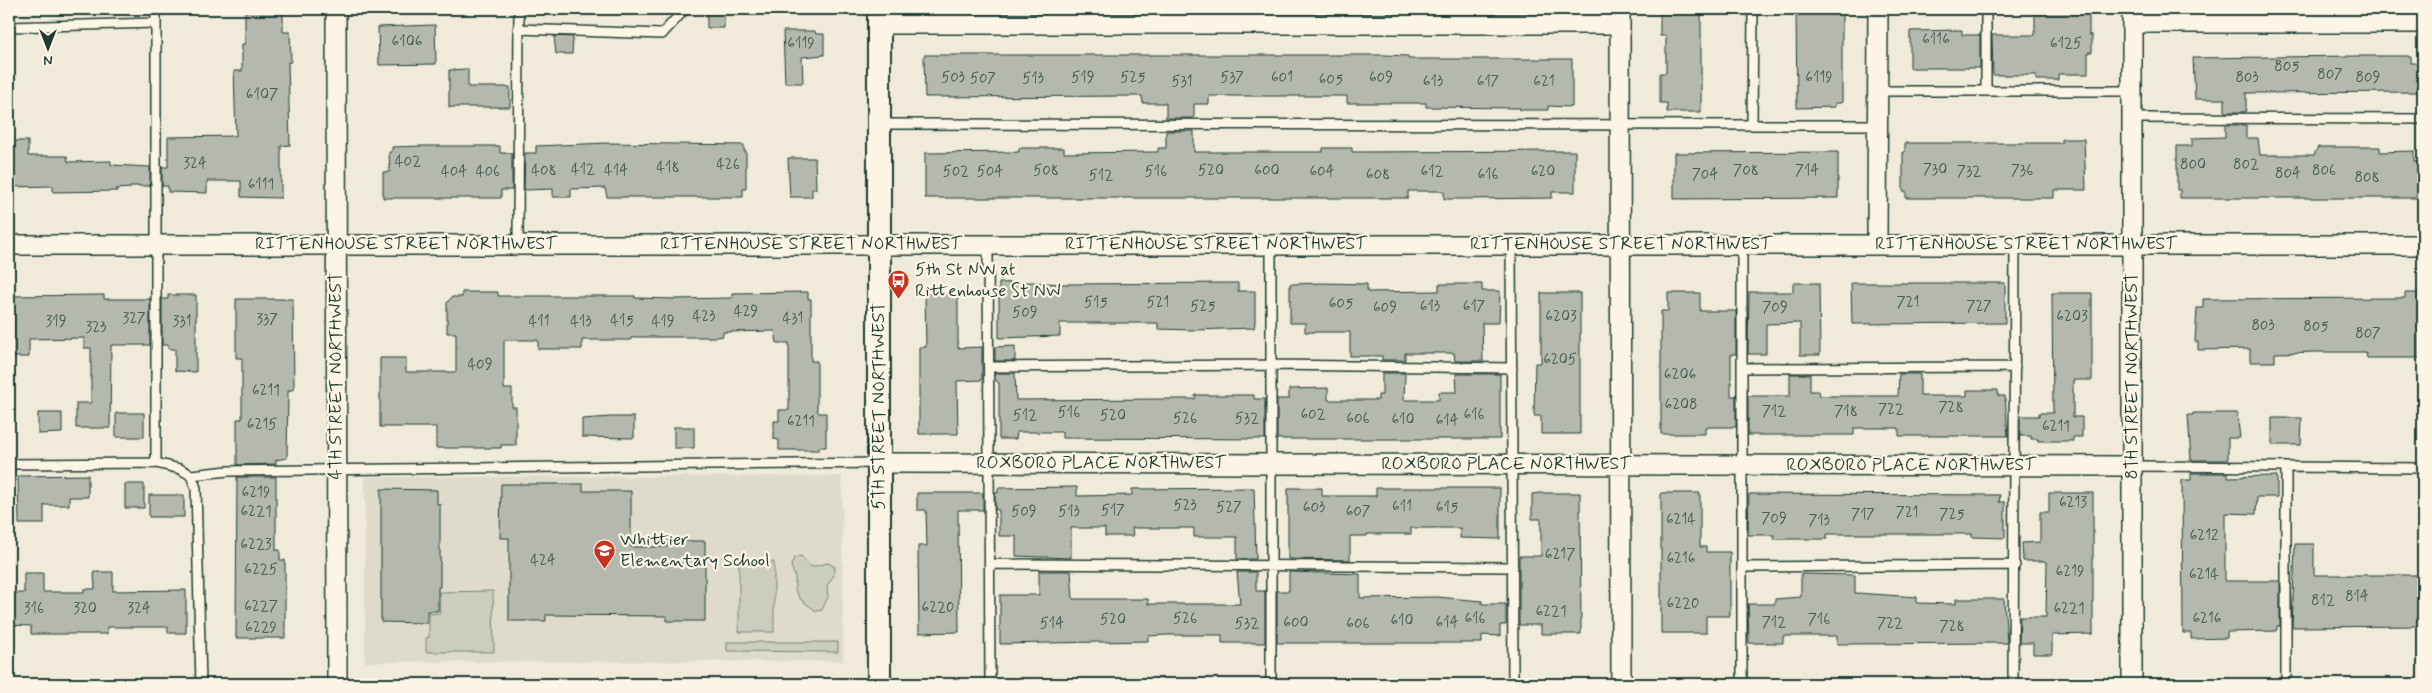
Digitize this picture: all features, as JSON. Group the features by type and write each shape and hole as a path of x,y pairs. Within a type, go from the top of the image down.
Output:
{"street":[{"name":"4TH STREET NORTHWEST","path":"336,9 337,684"},
{"path":"1877,244 1878,9"},
{"path":"879,16 1620,17 1621,684"},
{"name":"5TH STREET NORTHWEST","path":"879,16 879,684"},
{"path":"2132,16 2423,23"},
{"name":"8TH STREET NORTHWEST","path":"2132,16 2132,684"},
{"name":"RITTENHOUSE STREET NORTHWEST","path":"9,245 2423,245"},
{"name":"ROXBORO PLACE NORTHWEST","path":"879,463 2132,466"}],"lane":[{"path":"156,9 156,463"},
{"path":"518,244 519,9"},
{"path":"518,29 662,34 685,9"},
{"path":"1752,9 1752,125"},
{"path":"1986,9 1986,90"},
{"path":"9,26 156,23"},
{"path":"1877,91 2132,91"},
{"path":"2132,118 2423,119"},
{"path":"879,124 1877,125"},
{"path":"988,244 990,684"},
{"path":"1271,244 1269,464 1271,684"},
{"path":"1511,244 1513,684"},
{"path":"1742,244 1742,684"},
{"path":"2014,684 2015,244"},
{"path":"989,366 1270,365 1512,368"},
{"path":"1742,368 2015,367"},
{"path":"9,464 156,463 180,469 191,475 228,471 879,463"},
{"path":"2132,466 2423,468"},
{"path":"2286,467 2286,684"},
{"path":"191,475 196,488 201,684"},
{"path":"990,564 1513,567"},
{"path":"1742,567 2015,565"}],"shaded area":[{"name":"Whittier Elementary School","path":"842,476 843,661 365,662 365,477"},
{"path":"801,556 811,567 828,563 835,567 834,575 827,586 828,597 822,610 816,611 800,599 795,590 795,577 791,566 794,558"},
{"path":"739,562 774,562 774,632 739,632"},
{"path":"493,591 494,652 426,652 426,638 429,637 429,614 440,613 439,592"},
{"path":"727,642 838,642 838,652 727,651"}],"building":[{"path":"245,9 283,9 283,32 290,32 291,62 288,62 290,145 281,146 281,198 241,197 241,181 207,181 207,193 168,192 168,186 162,186 162,167 168,167 168,137 236,136 234,71 242,71 242,44 245,44"},
{"path":"707,9 724,9 724,28 707,28"},
{"path":"1660,9 1701,9 1701,112 1667,112 1667,103 1660,103 1660,73 1666,73 1666,36 1660,36"},
{"path":"1796,9 1842,9 1842,103 1835,103 1835,107 1797,108"},
{"path":"2035,9 2089,9 2089,35 2092,35 2092,52 2088,52 2088,74 2058,74 2058,80 2036,80 2036,75 1993,75 1992,35 2035,35"},
{"path":"435,25 436,64 379,65 378,27"},
{"path":"1962,30 1962,35 1980,35 1980,68 1910,68 1910,31"},
{"path":"783,31 815,31 816,34 824,34 824,55 802,57 803,83 785,83"},
{"path":"554,36 573,37 572,54 556,54"},
{"path":"924,55 1384,55 1408,56 1408,59 1572,59 1572,107 1548,106 1548,110 1520,110 1520,108 1426,107 1426,103 1347,103 1347,96 1209,96 1209,104 1194,104 1194,118 1166,118 1166,103 1143,103 1142,96 925,97"},
{"path":"2411,56 2411,63 2423,63 2423,92 2246,93 2246,112 2225,112 2225,99 2195,99 2193,58"},
{"path":"468,69 468,87 510,87 510,107 449,107 449,70"},
{"path":"2225,125 2246,125 2246,138 2258,138 2260,155 2314,155 2318,147 2380,147 2380,152 2414,151 2414,162 2423,161 2423,198 2180,198 2180,190 2177,190 2177,146 2192,146 2192,138 2225,137"},
{"path":"1166,131 1194,131 1194,152 1323,152 1323,148 1352,148 1352,152 1575,151 1575,192 1552,192 1552,198 1463,199 1444,199 1444,191 1408,191 1408,198 925,198 925,153 1019,152 1019,148 1064,148 1064,153 1158,152 1158,148 1166,148"},
{"path":"2062,139 2084,139 2086,190 2054,190 2054,198 1906,198 1906,191 1903,191 1903,152 1905,152 1905,143 2062,143"},
{"path":"9,141 28,141 28,156 67,156 68,162 111,161 111,165 150,167 150,186 131,186 131,188 116,189 117,191 53,192 53,186 9,187"},
{"path":"607,143 744,145 744,151 746,151 746,189 743,189 743,197 607,197 605,188 571,189 571,197 553,197 553,189 524,190 525,153 536,153 536,146"},
{"path":"500,146 500,153 512,153 512,190 501,190 501,198 383,198 383,172 390,172 389,152 392,152 392,147"},
{"path":"1838,152 1838,198 1674,199 1674,153"},
{"path":"788,158 815,158 816,189 812,189 812,197 790,197"},
{"path":"1033,282 1060,284 1238,283 1238,291 1255,291 1255,323 1254,328 1194,330 1158,329 1158,323 1060,323 1060,336 999,338 999,283"},
{"path":"1793,283 1819,283 1820,355 1800,355 1800,323 1766,324 1766,354 1748,354 1749,292 1793,292"},
{"path":"1851,283 2005,283 2005,323 1852,324"},
{"path":"1290,284 1367,284 1367,292 1439,291 1439,284 1482,284 1482,291 1500,291 1499,323 1482,323 1483,361 1455,361 1454,353 1405,353 1405,360 1382,360 1382,356 1350,356 1350,332 1305,332 1305,323 1290,323"},
{"path":"462,292 498,292 498,296 635,296 635,298 675,299 732,298 732,293 808,292 808,299 811,299 811,361 817,361 817,410 819,413 826,413 826,447 819,447 819,450 779,450 779,440 774,439 774,421 779,421 779,410 789,410 789,343 777,343 775,331 723,332 723,336 718,337 635,337 631,338 631,340 582,340 582,349 538,349 538,340 504,340 504,389 512,389 512,407 516,407 516,445 501,445 501,448 436,448 436,427 380,427 380,358 406,358 406,372 456,372 456,333 447,333 447,303 452,297 462,297"},
{"path":"958,293 958,348 982,347 982,380 957,381 958,434 919,434 919,347 926,347 925,294"},
{"path":"1541,293 1580,293 1580,434 1541,434 1541,416 1534,416 1535,363 1541,363"},
{"path":"1668,293 1700,293 1700,311 1736,311 1736,354 1731,354 1731,396 1736,396 1736,427 1705,427 1705,434 1661,434 1661,311 1668,311"},
{"path":"2052,293 2092,293 2092,380 2073,380 2073,417 2082,417 2082,437 2073,437 2073,441 2038,441 2038,439 2031,439 2031,436 2020,436 2020,416 2039,416 2039,413 2053,413"},
{"path":"2405,293 2423,293 2423,358 2367,358 2366,352 2318,352 2275,353 2275,362 2250,362 2250,349 2198,350 2198,342 2195,342 2197,308 2203,308 2203,299 2405,298"},
{"path":"104,295 104,299 150,299 150,345 111,345 110,428 76,428 76,403 91,403 91,348 84,348 84,338 29,339 29,357 9,357 9,296"},
{"path":"168,295 196,295 196,372 175,371 175,349 168,349 168,345 162,345 162,299 168,299"},
{"path":"236,299 293,299 294,389 288,391 287,458 276,460 276,464 237,465 237,419 242,419 242,358 236,358"},
{"path":"1015,346 1015,361 995,361 995,347"},
{"path":"995,373 1015,373 1016,400 1195,399 1195,395 1254,395 1254,399 1265,399 1265,439 1062,438 1062,432 1017,432 1016,439 999,439 999,383 995,380"},
{"path":"1382,373 1405,373 1404,400 1439,400 1439,392 1457,392 1456,374 1500,374 1500,439 1277,439 1277,399 1289,399 1289,389 1328,388 1328,400 1378,400 1378,395 1382,395"},
{"path":"1790,374 1810,374 1810,391 1819,391 1820,396 1898,396 1899,374 1920,374 1920,396 1967,396 1967,390 1998,390 1998,396 2005,396 2008,436 1899,436 1899,428 1854,428 1854,435 1748,435 1748,396 1790,396"},
{"path":"38,413 62,413 62,433 38,434"},
{"path":"116,413 144,413 144,437 116,437"},
{"path":"2193,413 2237,413 2240,438 2228,438 2228,460 2191,460 2188,415 2193,415"},
{"path":"634,417 634,438 582,437 582,419"},
{"path":"2272,418 2302,418 2301,445 2272,445"},
{"path":"674,427 694,427 694,448 674,448"},
{"path":"2191,473 2228,473 2228,477 2277,476 2277,497 2257,497 2256,514 2225,513 2225,581 2280,581 2280,626 2277,626 2277,631 2227,632 2227,638 2191,639 2191,633 2183,633 2182,480 2191,480"},
{"path":"88,475 88,497 69,497 69,505 44,505 44,524 19,524 18,476"},
{"path":"237,477 276,477 276,550 280,550 280,560 285,560 285,638 236,638"},
{"path":"125,484 144,484 144,508 125,508"},
{"path":"501,484 583,484 583,491 631,491 631,547 667,547 667,541 705,541 705,621 667,621 667,616 546,615 546,621 509,621 509,538 500,538"},
{"path":"1077,487 1077,496 1132,495 1132,489 1254,488 1256,559 1237,559 1237,537 1194,537 1194,528 1132,528 1133,536 1105,536 1105,528 1071,528 1071,558 1016,556 1016,536 999,536 999,510 995,510 995,493 998,493 998,488"},
{"path":"1288,488 1322,488 1322,496 1376,496 1376,488 1500,488 1500,539 1460,538 1460,528 1411,528 1411,534 1350,536 1350,560 1288,559"},
{"path":"381,489 437,490 437,504 440,504 440,587 438,587 438,611 427,611 427,623 381,622"},
{"path":"917,493 983,493 983,510 958,510 959,632 919,633 918,546 927,546 926,510 917,510"},
{"path":"1580,493 1581,634 1541,634 1541,625 1519,625 1519,556 1541,556 1541,519 1532,519 1532,494"},
{"path":"1661,493 1700,493 1700,547 1706,547 1706,552 1730,552 1730,616 1706,616 1706,633 1661,633"},
{"path":"2049,493 2093,493 2093,634 2052,635 2052,654 2033,654 2033,643 2019,643 2020,617 2046,617 2047,563 2044,561 2023,561 2022,543 2040,542 2040,512 2049,512"},
{"path":"1749,494 2000,495 1999,502 2005,502 2005,538 1972,537 1972,534 1827,534 1827,539 1774,539 1774,535 1748,535"},
{"path":"149,495 184,495 184,517 149,517"},
{"path":"2295,544 2314,544 2314,575 2423,575 2423,626 2292,627"},
{"path":"1039,571 1071,571 1073,599 1148,599 1148,604 1240,604 1237,572 1256,572 1256,591 1265,591 1265,643 1222,643 1222,635 1167,635 1148,636 1148,641 1000,644 1000,595 1039,595"},
{"path":"94,572 113,572 113,591 186,590 186,633 168,633 168,627 107,627 107,634 31,634 31,626 9,625 9,593 24,593 24,573 43,573 43,592 84,592 84,589 95,589"},
{"path":"1289,572 1360,574 1360,598 1437,597 1482,601 1482,604 1506,604 1506,625 1500,625 1500,636 1482,635 1482,643 1277,643 1277,591 1289,591"},
{"path":"1801,574 1855,575 1855,593 1917,597 1917,603 1956,604 1956,599 2004,599 2007,643 1837,644 1837,636 1783,636 1783,643 1749,643 1748,604 1775,604 1775,599 1801,597"}],"place":[{"name":"5th St NW at Rittenhouse St NW","path":"899,299"},
{"name":"Whittier Elementary School","path":"604,569"}]}
